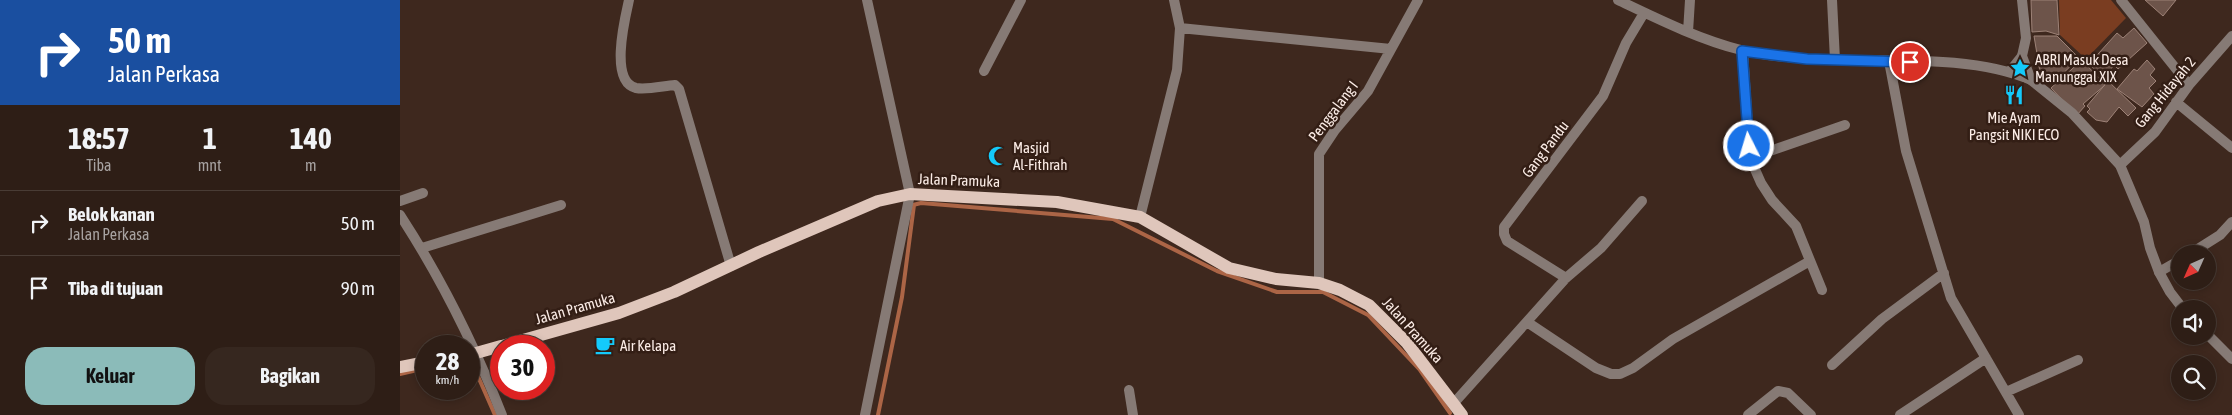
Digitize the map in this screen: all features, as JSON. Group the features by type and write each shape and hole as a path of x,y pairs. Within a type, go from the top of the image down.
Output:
{"main road":[{"name":"Jalan Pramuka","path":"540,335 619,313 674,292 878,201 910,194 982,196 1057,202 1140,217 1229,268 1276,279 1319,283 1340,290 1369,305 1407,342 1462,415"},
{"path":"400,367 415,364"}],"street":[{"path":"629,0 623,30 621,71 627,83 633,87 675,85 678,89 731,266"},
{"path":"865,415 910,194 867,0"},
{"path":"984,71 1021,0"},
{"path":"1140,217 1177,70 1180,28 1174,0"},
{"name":"Penggalang I","path":"1319,283 1319,154 1335,130 1368,91 1418,0"},
{"path":"1618,0 1688,32 1742,51 1807,59 1969,64 2010,71 2031,80 2072,113 2120,165 2144,222 2150,248 2159,272 2177,300"},
{"path":"1688,32 1690,0"},
{"path":"1832,0 1836,60"},
{"path":"2010,71 2022,56 2026,38 2022,0"},
{"path":"2121,0 2189,85"},
{"name":"Gang Pandu","path":"1566,278 1507,241 1504,227 1603,96 1626,43 1644,12"},
{"path":"1180,28 1390,49"},
{"name":"Gang Hidayah 2","path":"2120,165 2154,132 2189,85 2232,36"},
{"path":"1742,51 1750,158 1761,183 1772,200 1796,226 1822,290"},
{"path":"2022,56 2031,80"},
{"path":"1890,61 1906,151 1952,298 2019,415"},
{"path":"2176,102 2232,148"},
{"path":"1750,158 1845,125"},
{"path":"400,201 423,193"},
{"path":"1454,403 1566,278 1601,248 1642,201"},
{"path":"422,248 561,205"},
{"path":"400,215 422,248 464,335"},
{"path":"2204,245 2220,235 2232,222"},
{"path":"1527,322 1596,368 1610,374 1620,374 1633,368 1673,339 1810,262"},
{"path":"2159,272 2171,265"},
{"path":"1832,366 1882,319 1944,273"},
{"path":"2216,343 2232,359"},
{"path":"1900,415 1986,358"},
{"path":"2006,392 2078,360"},
{"path":"480,369 502,415"},
{"path":"1129,390 1133,415"},
{"path":"1748,415 1778,391 1788,393 1810,415"}],"shaded area":[{"path":"2059,0 2111,0 2126,18 2086,59 2060,35"}],"building":[{"path":"2031,0 2057,0 2059,35 2046,31 2032,32"},
{"path":"2145,0 2176,0 2163,16"},
{"path":"2134,28 2147,43 2118,69 2114,65 2104,78 2089,64 2117,33 2123,38"},
{"path":"2034,36 2057,36 2079,58 2052,84 2040,72"},
{"path":"2082,60 2105,85 2083,104 2085,106 2077,115 2051,88"},
{"path":"2147,60 2155,69 2150,75 2156,81 2149,88 2154,94 2142,107 2117,89 2134,69 2137,71"},
{"path":"2108,81 2136,108 2128,116 2119,107 2107,122 2096,120 2087,112 2090,109 2087,106"}],"waterway":[{"path":"913,205 921,203 1113,219 1217,271 1277,292 1323,292 1368,315 1420,370 1450,413"},
{"path":"878,415 902,297 914,205"},
{"path":"400,374 415,371"},
{"path":"480,381 495,415"}],"place":[{"name":"ABRI Masuk Desa Manunggal XIX","path":"2020,68"},
{"name":"Mie Ayam Pangsit NIKI ECO","path":"2014,95"},
{"name":"Masjid Al-Fithrah","path":"998,156"},
{"name":"Air Kelapa","path":"605,345"}],"route":[{"path":"1749,146 1742,51 1807,59 1910,62"}]}
